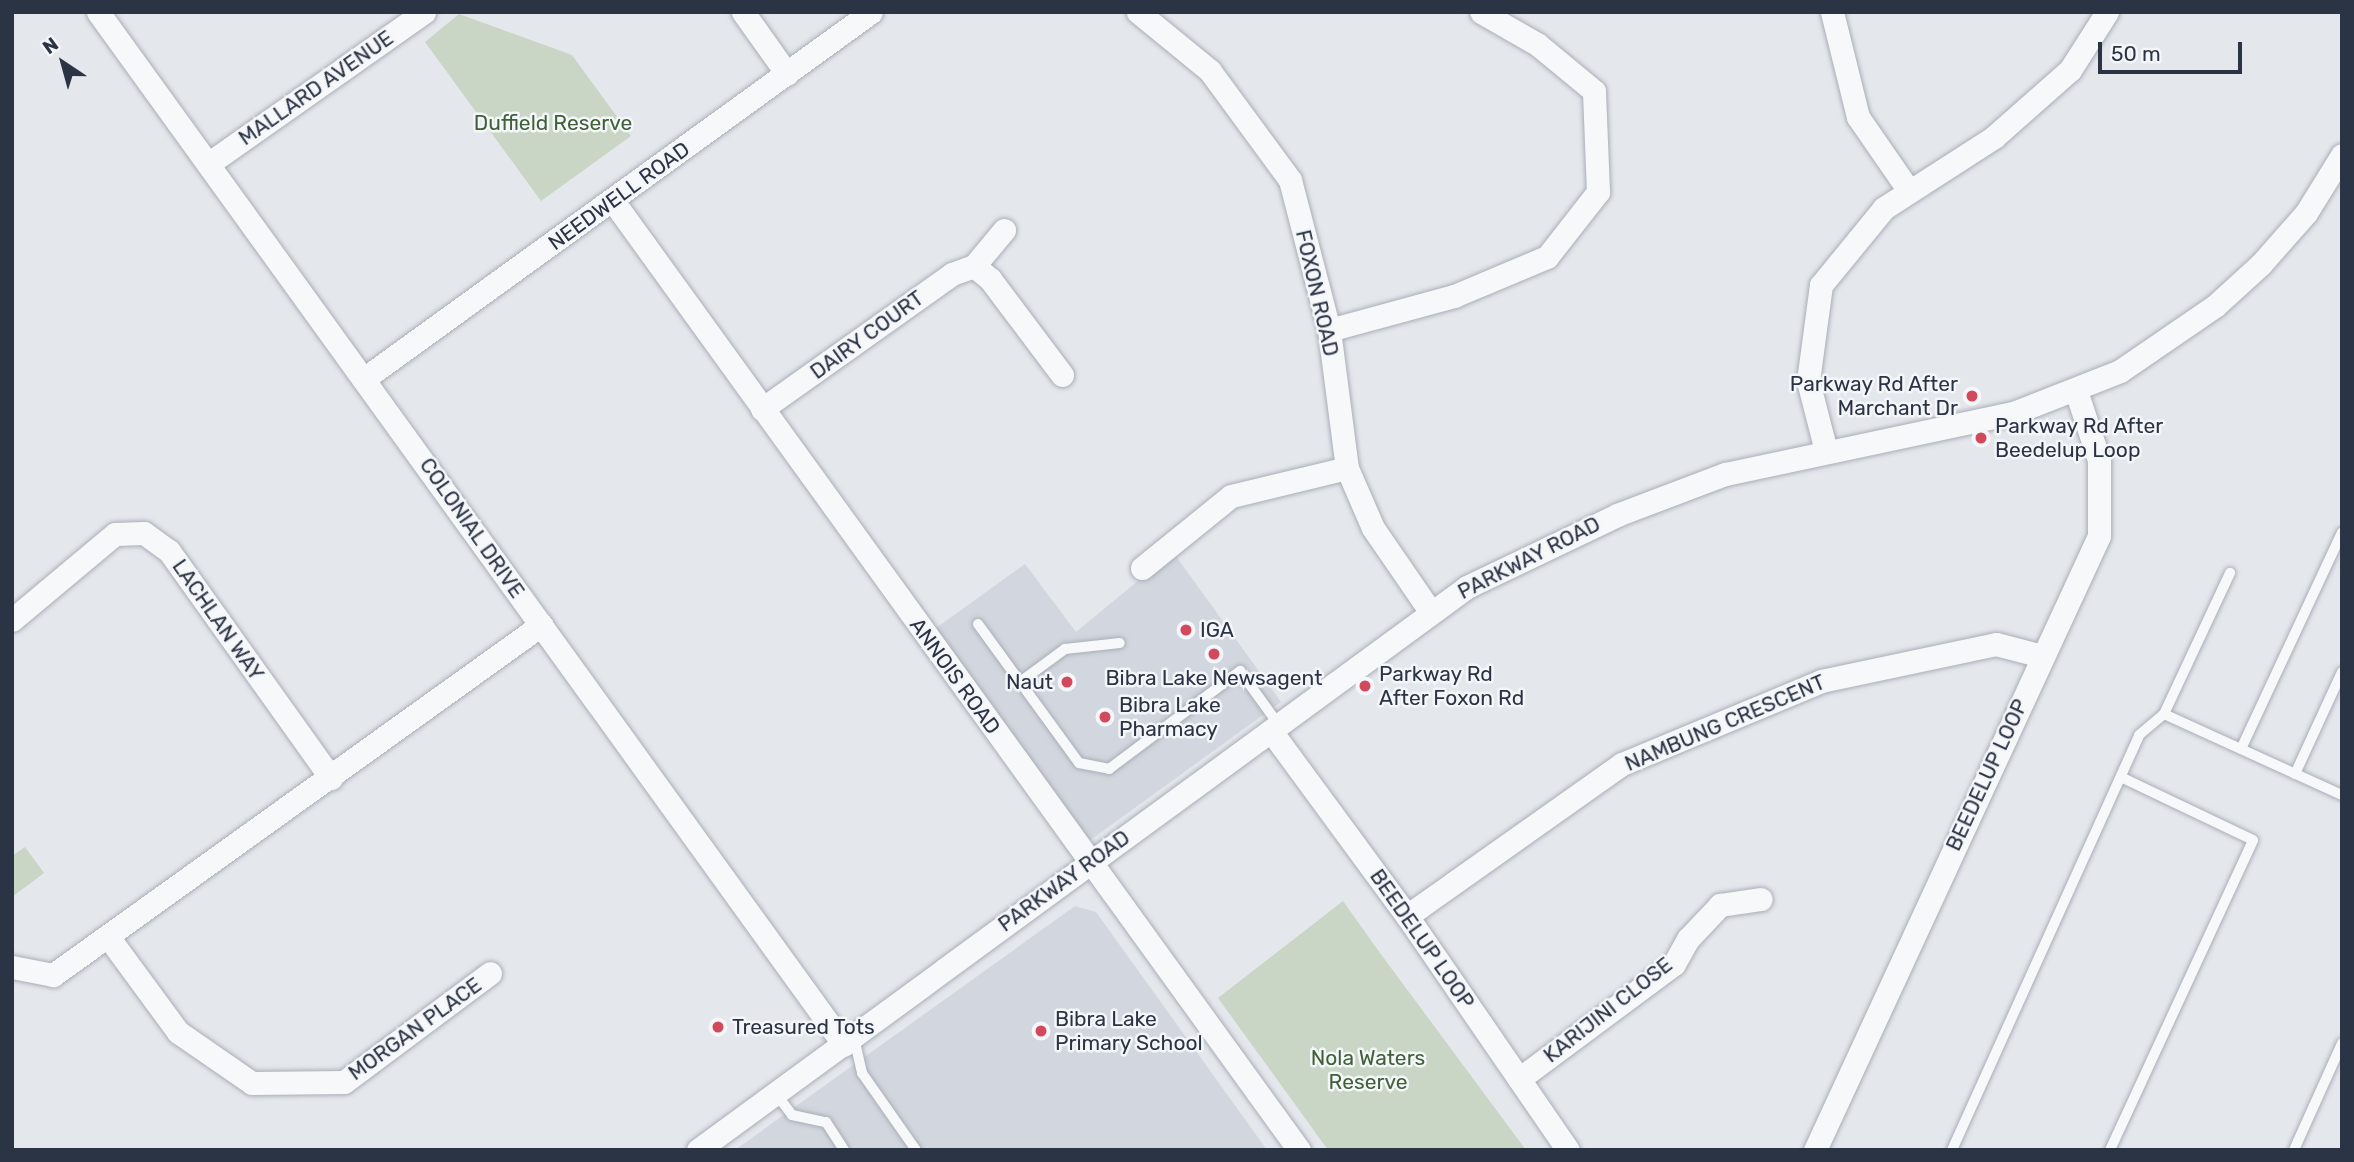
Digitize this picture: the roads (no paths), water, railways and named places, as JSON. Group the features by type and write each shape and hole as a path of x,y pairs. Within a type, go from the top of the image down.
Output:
{"street":[{"name":"COLONIAL DRIVE","path":"98,12 541,625 849,1042"},
{"name":"MALLARD AVENUE","path":"208,164 424,12"},
{"path":"743,12 787,74"},
{"name":"NEEDWELL ROAD","path":"365,378 871,12"},
{"name":"FOXON ROAD","path":"1138,12 1210,71 1290,180 1329,330 1347,468 1373,528 1430,611"},
{"path":"1329,330 1454,296 1547,257 1598,192 1594,91 1537,44 1481,12"},
{"path":"1832,12 1858,117 1909,191"},
{"path":"1826,450 1808,381 1821,285 1884,208 1994,137 2070,70 2106,12"},
{"name":"PARKWAY ROAD","path":"698,1150 849,1042 1430,611 1498,569 1617,515 1726,474 1826,450 2016,412 2076,391 2148,354 2238,287 2289,235 2342,155"},
{"name":"ANNOIS ROAD","path":"613,201 1299,1150"},
{"name":"DAIRY COURT","path":"762,409 952,274 974,267 1004,230"},
{"path":"974,267 990,279 1062,375"},
{"name":"BEEDELUP LOOP","path":"1815,1150 2099,536 2099,460 2076,391"},
{"path":"1142,568 1231,496 1347,468"},
{"name":"LACHLAN WAY","path":"12,620 115,534 144,533 169,551 331,778"},
{"path":"12,967 53,975 109,938 541,625"},
{"name":"NAMBUNG CRESCENT","path":"1407,916 1622,764 1821,681 1996,644 2042,656"},
{"name":"BEEDELUP LOOP","path":"1275,728 1568,1150"},
{"name":"KARIJINI CLOSE","path":"1518,1079 1674,964 1688,939 1720,905 1761,899"},
{"name":"MORGAN PLACE","path":"109,938 178,1032 252,1083 344,1082 490,973"}],"lane":[{"path":"2241,749 2342,532"},
{"path":"1952,1150 2139,735 2164,714 2230,573"},
{"path":"978,624 1079,763 1109,769 1240,671 1275,728"},
{"path":"1020,682 1065,649 1120,643"},
{"path":"2295,774 2342,672"},
{"path":"2164,714 2342,795"},
{"path":"2110,1150 2253,840 2121,776"},
{"path":"849,1042 862,1073 916,1150"},
{"path":"2294,1150 2342,1043"},
{"path":"777,1095 792,1115 826,1122 844,1150"}],"place":[{"name":"Parkway Rd After Marchant Dr","path":"1972,396"},
{"name":"Parkway Rd After Beedelup Loop","path":"1981,438"},
{"name":"IGA","path":"1186,630"},
{"name":"Bibra Lake Newsagent","path":"1214,654"},
{"name":"Naut","path":"1067,682"},
{"name":"Parkway Rd After Foxon Rd","path":"1365,686"},
{"name":"Bibra Lake Pharmacy","path":"1105,717"},
{"name":"Treasured Tots","path":"718,1027"},
{"name":"Bibra Lake Primary School","path":"1041,1031"}],"park label":[{"name":"Duffield Reserve","path":"553,123"},
{"name":"Nola Waters Reserve","path":"1368,1070"}]}
